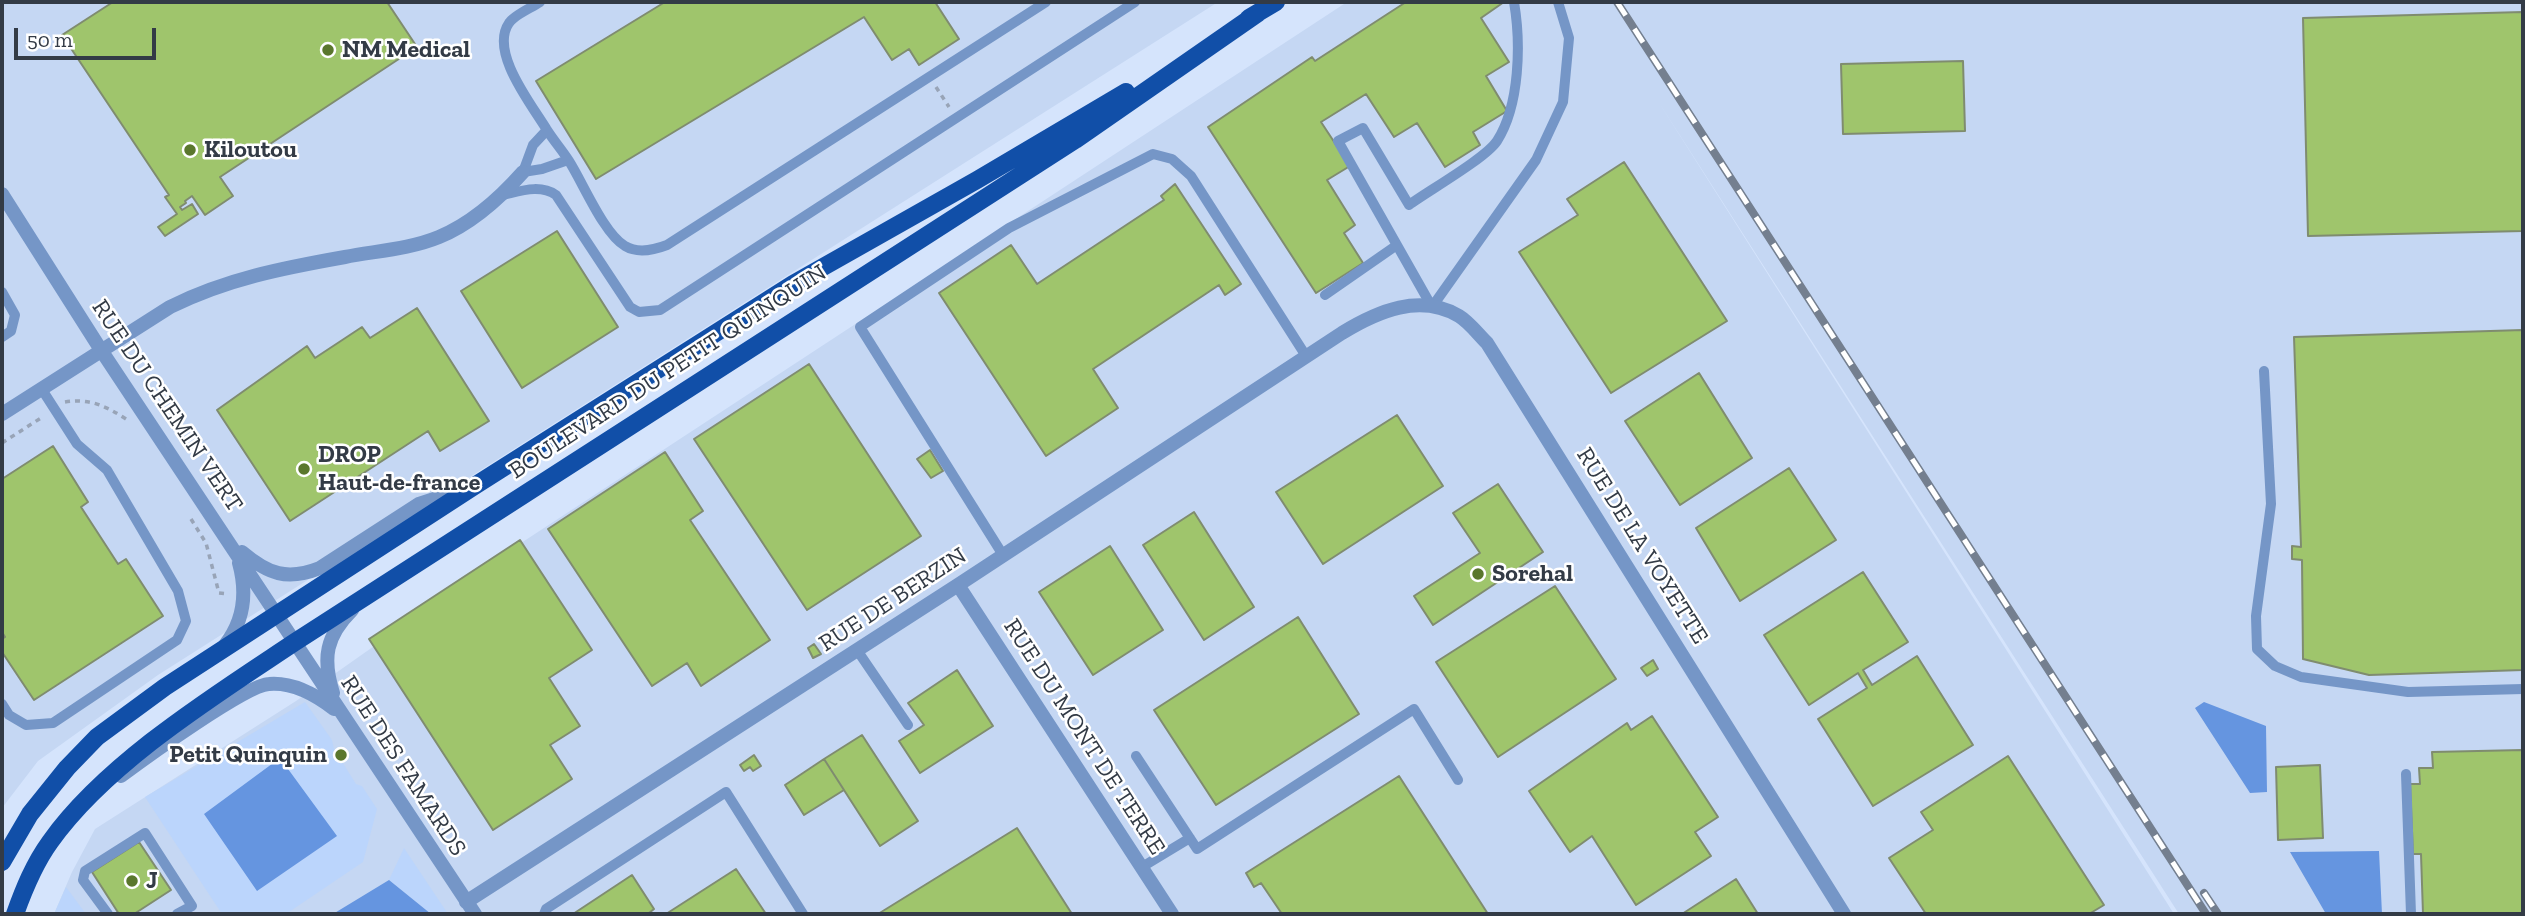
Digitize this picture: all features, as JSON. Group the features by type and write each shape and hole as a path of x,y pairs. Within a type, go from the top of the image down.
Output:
{"main road":[{"name":"BOULEVARD DU PETIT QUINQUIN","path":"2,862 41,797 97,737 122,716 476,485 793,284 977,180 1276,2"},
{"name":"BOULEVARD DU PETIT QUINQUIN","path":"15,914 38,859 61,827 80,805 144,748 295,642 1075,139 1258,13"}],"street":[{"path":"2,414 170,307 217,286 271,270 390,249 438,237 461,225 503,195 523,172"},
{"name":"RUE DU CHEMIN VERT","path":"2,194 295,642"},
{"name":"RUE DE LA VOYETTE","path":"1342,333 1363,320 1414,304 1441,308 1461,317 1487,343 1844,914"},
{"name":"RUE DE BERZIN","path":"470,908 857,650 1342,333"},
{"path":"230,542 267,570 296,576 320,568 419,503 476,485"},
{"path":"220,651 233,635 244,597 243,578 230,542"},
{"name":"RUE DU MONT DE TERRE","path":"958,585 1172,914"},
{"path":"343,717 332,691 326,655 338,627 363,598"},
{"name":"RUE DES FAMARDS","path":"295,642 470,908"},
{"path":"80,805 254,688 267,684 312,693 343,717"}],"lane":[{"path":"540,2 509,22 502,42 508,64 612,235 626,247 642,251 667,246 1046,2"},
{"path":"503,195 539,188 556,195 630,307 639,312 654,312 1135,2"},
{"path":"1514,2 1518,42 1513,94 1507,118 1496,142 1477,159 1409,205 1363,128 1338,141 1432,307 1536,160 1563,102 1570,38 1558,2"},
{"path":"547,130 533,145 523,172 568,160"},
{"path":"1003,555 860,327 1009,228 1153,154 1172,159 1191,176 1306,356"},
{"path":"1325,295 1397,246"},
{"path":"2,292 16,315 12,331 2,337"},
{"path":"2264,371 2271,504 2256,616 2257,649 2276,666 2301,677 2407,692 2523,689"},
{"path":"2,704 9,715 26,725 53,723 177,640 186,621 178,591 107,470 77,444 41,388"},
{"path":"857,650 908,726"},
{"path":"1136,756 1197,849 1414,709 1458,780"},
{"path":"2406,774 2411,914"},
{"path":"544,914 546,909 726,792 803,914"},
{"path":"108,914 83,880 85,871 145,833 192,906 177,914"},
{"path":"1142,867 1190,838"}],"path":[{"path":"929,77 956,118"},
{"path":"2,443 66,401 85,400 106,406 132,422"},
{"path":"186,510 206,543 219,593 244,597"}],"shaded area":[{"path":"2,2 1218,2 158,675 38,761 2,808"},
{"path":"1347,2 2523,2 2523,914 2179,914 1656,98 2174,914 54,914 95,829 296,701 515,547"},
{"path":"305,702 332,740 334,749 356,784 362,786 377,809 363,862 286,914 222,914 145,797"},
{"path":"404,848 448,914 431,914 389,880"},
{"path":"66,887 86,914 54,914"}],"water":[{"path":"2204,702 2266,726 2267,792 2250,793 2195,708"},
{"path":"280,758 337,836 257,891 204,814"},
{"path":"2379,851 2382,914 2326,914 2290,852"},
{"path":"389,880 431,914 333,914"}],"building":[{"path":"113,2 387,2 417,47 220,177 233,196 205,215 192,196 185,201 180,207 182,210 192,204 198,214 165,236 158,227 177,214 165,197 169,195 62,35"},
{"path":"665,2 935,2 959,39 919,65 909,49 892,60 864,17 596,179 536,81"},
{"path":"1406,2 1504,2 1481,18 1509,62 1486,76 1507,111 1473,132 1480,145 1445,167 1417,123 1394,137 1366,94 1321,122 1350,166 1327,180 1355,225 1344,233 1363,263 1316,293 1208,127 1312,57 1315,61"},
{"path":"2523,12 2523,231 2308,236 2303,18"},
{"path":"1963,61 1965,131 1843,134 1841,64"},
{"path":"1624,162 1727,321 1611,393 1519,252 1578,215 1567,199"},
{"path":"1175,184 1241,284 1225,295 1219,285 1093,369 1118,408 1046,456 939,293 1011,245 1037,284 1164,200 1161,196"},
{"path":"557,231 618,327 522,388 461,291"},
{"path":"417,308 489,421 440,451 428,431 290,521 217,410 307,346 315,358 362,327 370,338"},
{"path":"2523,330 2523,670 2369,675 2303,659 2302,560 2292,559 2292,546 2301,547 2294,337"},
{"path":"809,364 921,536 807,610 694,439"},
{"path":"1699,373 1752,458 1680,505 1625,421"},
{"path":"1397,415 1443,486 1323,564 1276,492"},
{"path":"53,446 88,502 81,507 118,564 126,559 163,616 34,700 2,652 2,639 5,637 2,632 2,479"},
{"path":"930,450 943,471 931,478 917,459"},
{"path":"665,452 703,511 690,520 770,640 701,686 687,663 652,686 548,529"},
{"path":"1789,468 1836,540 1740,601 1696,528"},
{"name":"Sorehal","path":"1498,484 1543,552 1433,625 1414,596 1480,553 1453,513"},
{"path":"1194,512 1254,607 1204,640 1143,545"},
{"path":"520,540 592,650 549,678 580,726 550,745 572,779 493,830 369,639"},
{"path":"1110,546 1163,630 1093,675 1039,592"},
{"path":"1863,572 1908,642 1863,670 1872,685 1917,656 1973,745 1873,806 1818,719 1867,688 1858,673 1809,705 1764,635"},
{"path":"1555,586 1616,679 1498,757 1436,662"},
{"path":"1298,617 1359,714 1216,805 1154,710"},
{"path":"814,644 821,654 813,658 808,648"},
{"path":"1653,660 1658,669 1647,676 1641,668"},
{"path":"957,670 993,726 920,773 899,741 924,725 908,703"},
{"path":"1652,716 1718,817 1695,832 1711,856 1636,905 1592,836 1570,852 1529,791 1627,723 1631,730"},
{"path":"862,735 918,821 880,846 824,759"},
{"path":"2523,750 2523,914 2423,914 2421,854 2413,854 2410,784 2420,784 2419,768 2433,768 2432,752"},
{"path":"754,755 761,766 753,771 750,767 744,771 740,765"},
{"path":"2008,756 2104,905 2089,914 1926,914 1889,858 1933,830 1921,812"},
{"path":"824,759 844,790 804,815 785,785"},
{"path":"2320,765 2323,838 2278,840 2276,767"},
{"path":"1399,776 1488,914 1282,914 1261,883 1254,887 1246,873"},
{"path":"1017,828 1072,914 878,914"},
{"name":"J","path":"139,842 171,890 134,914 119,914 92,872"},
{"path":"736,869 766,914 666,914"},
{"path":"632,875 654,909 650,914 573,914"},
{"path":"1736,879 1758,914 1682,914"}],"railway":[{"path":"1617,2 2206,914"},
{"path":"2204,893 2218,914"}],"place":[{"name":"NM Medical","path":"328,50"},
{"name":"Kiloutou","path":"190,150"},
{"name":"DROP Haut-de-france","path":"304,469"},
{"name":"Sorehal","path":"1478,574"},
{"name":"Petit Quinquin","path":"341,755"},
{"name":"J","path":"132,881"}]}
